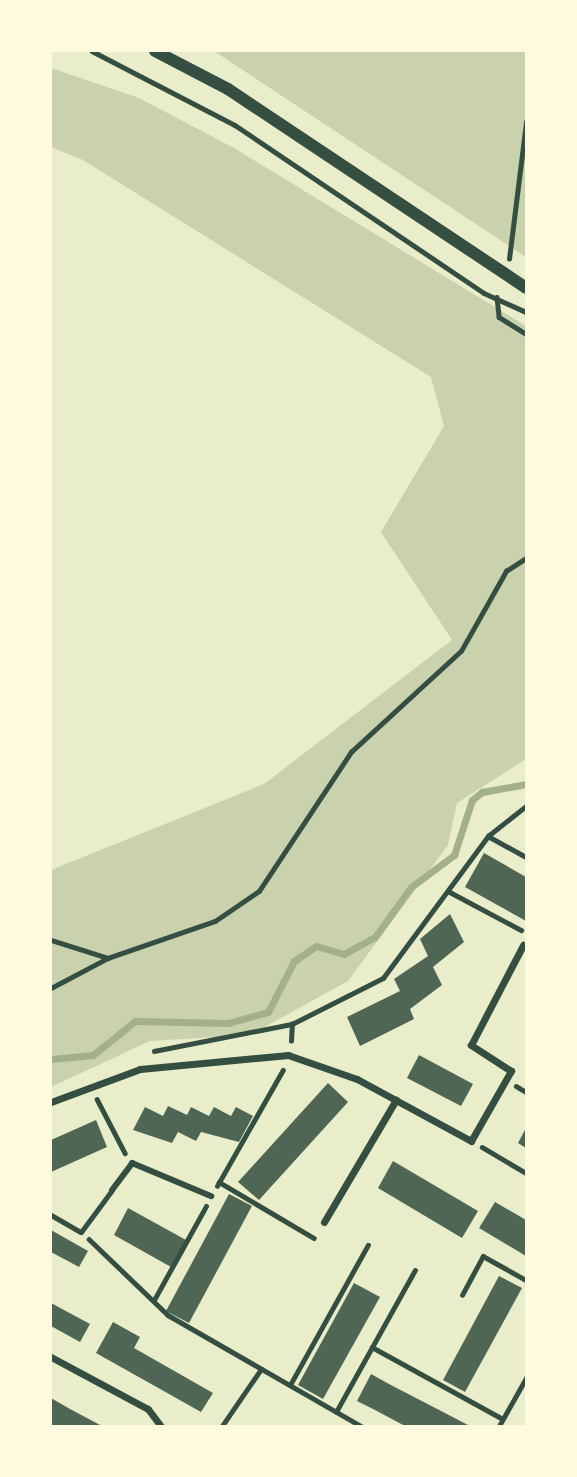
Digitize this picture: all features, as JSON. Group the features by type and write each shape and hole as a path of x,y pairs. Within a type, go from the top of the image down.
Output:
{"street":[{"path":"155,51 228,89 526,288"},
{"path":"51,1102 140,1069 272,1054 327,1066 471,1141 511,1071 471,1045 523,945"},
{"path":"324,1222 396,1100"},
{"path":"112,1190 132,1163 211,1196"},
{"path":"51,1357 148,1409 161,1426"}],"lane":[{"path":"51,1215 81,1231 112,1190"}],"path":[{"path":"92,51 235,125 497,299 526,312"},
{"path":"526,122 521,128 512,250 497,299 499,317 526,334"},
{"path":"51,988 108,958 215,921 259,891 351,752 461,650 506,571 526,558"},
{"path":"291,1043 292,1024 383,978 488,836 526,806"},
{"path":"488,836 526,857"},
{"path":"448,891 521,930"},
{"path":"51,940 108,958"},
{"path":"96,1094 109,1132 132,1163"},
{"path":"471,1141 526,1173"},
{"path":"219,1182 314,1238"},
{"path":"81,1231 168,1315 361,1426"},
{"path":"290,1385 368,1245"},
{"path":"462,1295 483,1256 526,1280"},
{"path":"336,1412 415,1270"},
{"path":"372,1347 503,1419"},
{"path":"222,1426 261,1369"},
{"path":"499,1426 526,1378"}],"green space":[{"path":"214,51 526,51 526,257"},
{"path":"51,68 139,98 234,148 526,326 526,759 457,803 448,845 348,981 250,1035 150,1041 51,1087 51,870 264,784 452,640 381,532 444,426 431,377 83,160 51,147"}],"building":[{"path":"484,853 526,877 526,921 465,887"},
{"path":"450,914 464,942 433,967 442,985 410,1009 414,1019 360,1046 347,1017 400,991 394,979 428,956 420,939"},
{"path":"419,1055 473,1084 461,1106 407,1078"},
{"path":"328,1083 348,1102 259,1200 238,1182"},
{"path":"168,1106 187,1115 191,1107 209,1116 214,1107 231,1116 236,1107 253,1116 239,1142 201,1132 196,1141 178,1132 172,1143 133,1130 145,1107 163,1116"},
{"path":"96,1120 107,1147 51,1172 51,1140"},
{"path":"526,1128 526,1148 518,1143"},
{"path":"393,1161 478,1211 462,1238 378,1188"},
{"path":"229,1194 252,1206 189,1323 166,1311"},
{"path":"495,1202 526,1220 526,1256 479,1228"},
{"path":"128,1208 186,1240 171,1267 114,1235"},
{"path":"51,1230 88,1251 79,1267 51,1252"},
{"path":"499,1276 522,1288 465,1392 443,1380"},
{"path":"354,1283 380,1297 323,1399 298,1385"},
{"path":"51,1303 90,1324 80,1342 51,1326"},
{"path":"113,1322 140,1337 134,1348 213,1393 201,1412 96,1353"},
{"path":"371,1374 470,1426 405,1426 357,1401"},
{"path":"51,1398 70,1409 102,1426 51,1426"}],"waterway":[{"path":"51,1059 93,1055 135,1021 228,1023 268,1012 294,961 316,946 344,954 375,937 411,887 454,855 472,800 482,792 526,784"}]}
